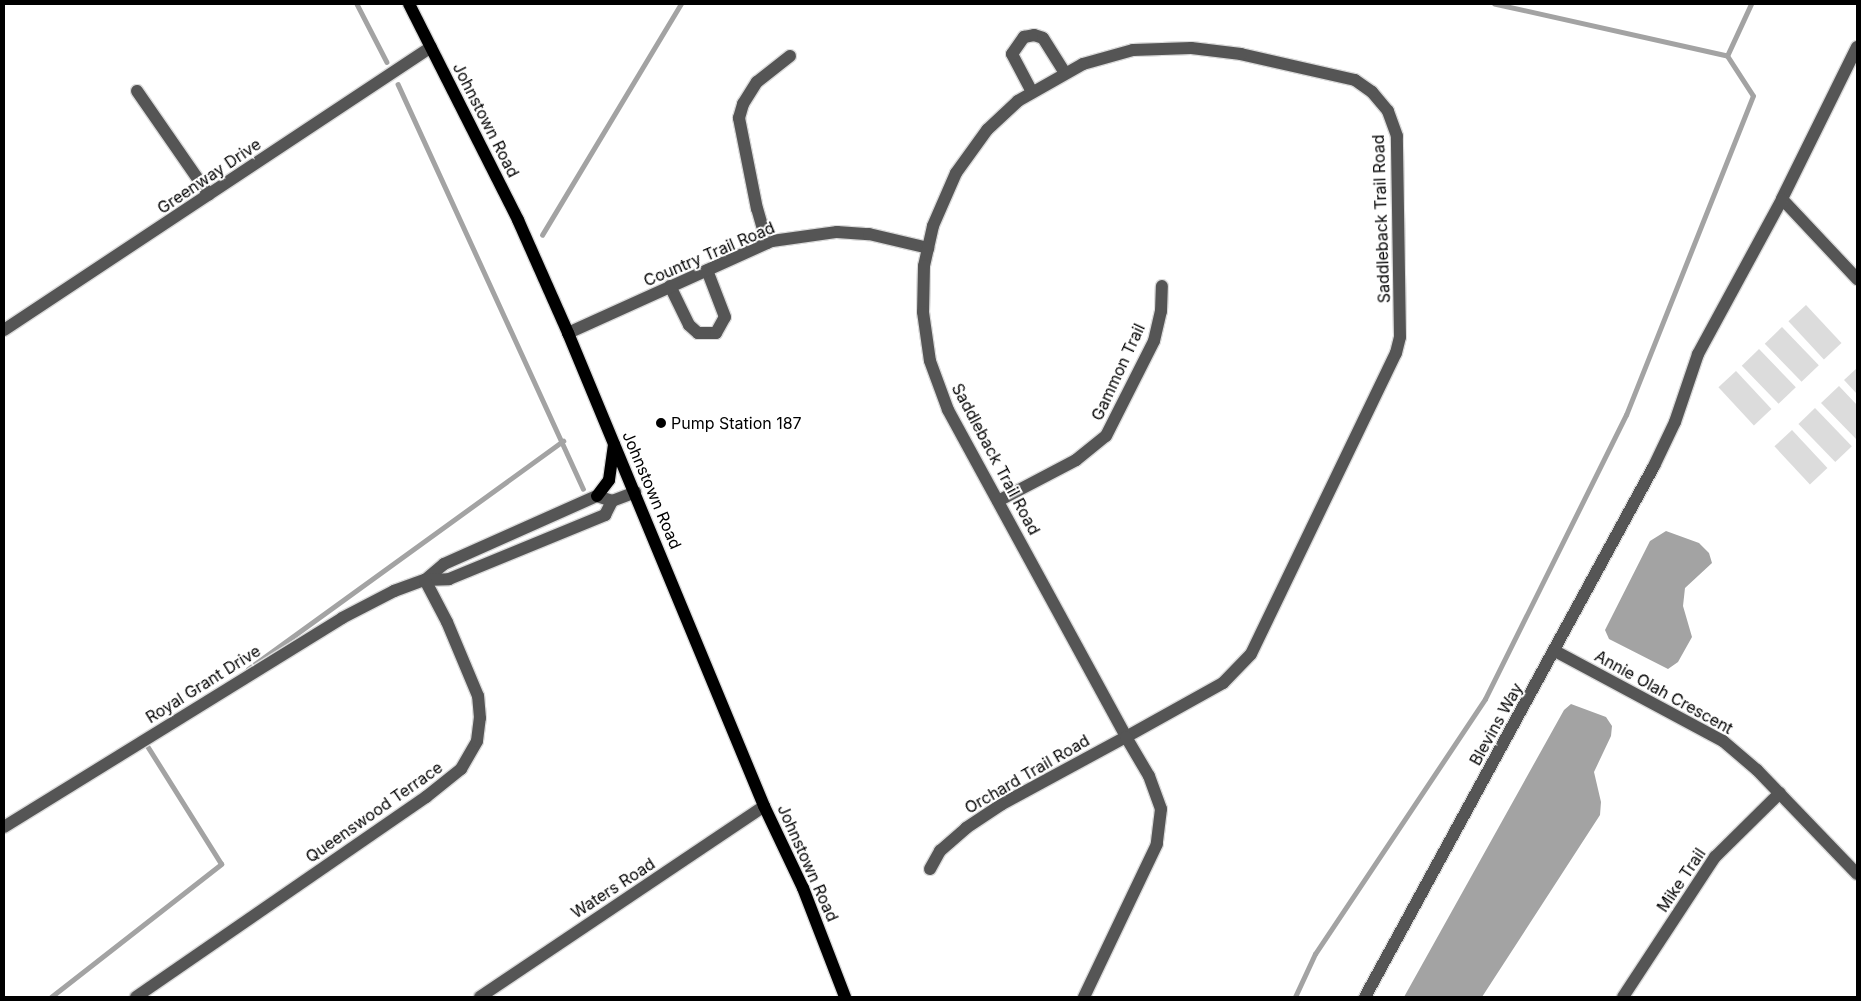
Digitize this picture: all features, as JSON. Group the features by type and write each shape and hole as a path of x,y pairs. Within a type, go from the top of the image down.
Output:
{"main road":[{"name":"Johnstown Road","path":"409,4 518,220 568,333 764,806 803,888 846,997"},
{"path":"597,496 609,480 614,442"}],"street":[{"path":"1032,92 1012,54 1024,37 1034,35 1043,38 1065,73"},
{"name":"Greenway Drive","path":"4,330 431,47"},
{"name":"Saddleback Trail Road","path":"1084,997 1159,837 1161,809 1156,790 1126,737 948,410 930,361 923,312 928,248 944,196 956,174 987,130 1032,92 1065,73 1108,56 1163,47 1241,54 1334,73 1355,80 1372,92 1388,111 1393,122 1398,153 1400,337 1396,353 1251,654 1223,683 1126,737"},
{"name":"Blevins Way","path":"1365,997 1654,466 1675,422 1698,354 1782,199 1857,47"},
{"path":"767,243 757,209 740,118 742,104 757,82 790,56"},
{"path":"137,91 209,195"},
{"path":"1782,199 1857,279"},
{"name":"Country Trail Road","path":"568,333 767,243 837,232 869,234 928,248"},
{"path":"670,286 690,325 698,333 716,333 725,317 707,270"},
{"name":"Gammon Trail","path":"998,501 1076,460 1106,436 1154,342 1161,311 1162,286"},
{"name":"Royal Grant Drive","path":"4,827 342,618 394,591 425,580 448,579 605,515 612,501 635,492"},
{"path":"597,496 612,501"},
{"name":"Royal Grant Drive","path":"425,580 444,564 597,496"},
{"name":"Queenswood Terrace","path":"136,997 359,844 461,769 477,741 480,718 478,696 447,622 425,580"},
{"name":"Annie Olah Crescent","path":"1555,651 1703,728 1739,754 1780,793 1857,874"},
{"name":"Orchard Trail Road","path":"930,869 940,852 966,828 1002,804 1126,737"},
{"name":"Mike Trail","path":"1623,997 1715,857 1780,793"},
{"name":"Waters Road","path":"480,997 764,806"}],"shaded area":[{"path":"1806,305 1841,343 1824,359 1788,321"},
{"path":"1782,327 1819,365 1802,382 1765,344"},
{"path":"1759,349 1796,387 1779,404 1742,366"},
{"path":"1857,368 1857,394 1844,380"},
{"path":"1736,371 1771,409 1754,425 1718,387"},
{"path":"1839,386 1857,405 1857,440 1821,403"},
{"path":"1815,408 1852,446 1835,462 1798,424"},
{"path":"1792,430 1827,468 1810,484 1774,446"},
{"path":"1666,531 1699,543 1709,553 1712,563 1685,588 1683,606 1692,637 1678,662 1668,669 1609,639 1605,630 1650,541"},
{"path":"1571,704 1606,717 1612,726 1611,736 1594,772 1601,802 1600,815 1482,997 1404,997 1564,710"}],"waterway":[{"path":"357,4 387,62"},
{"path":"542,235 681,4"},
{"path":"1295,997 1315,954 1485,699 1626,415 1753,96 1727,56 1495,4"},
{"path":"1727,56 1751,4"},
{"path":"398,84 583,489"},
{"path":"248,669 563,441"},
{"path":"51,997 221,864 145,743"}],"place":[{"name":"Pump Station 187","path":"661,423"}]}
